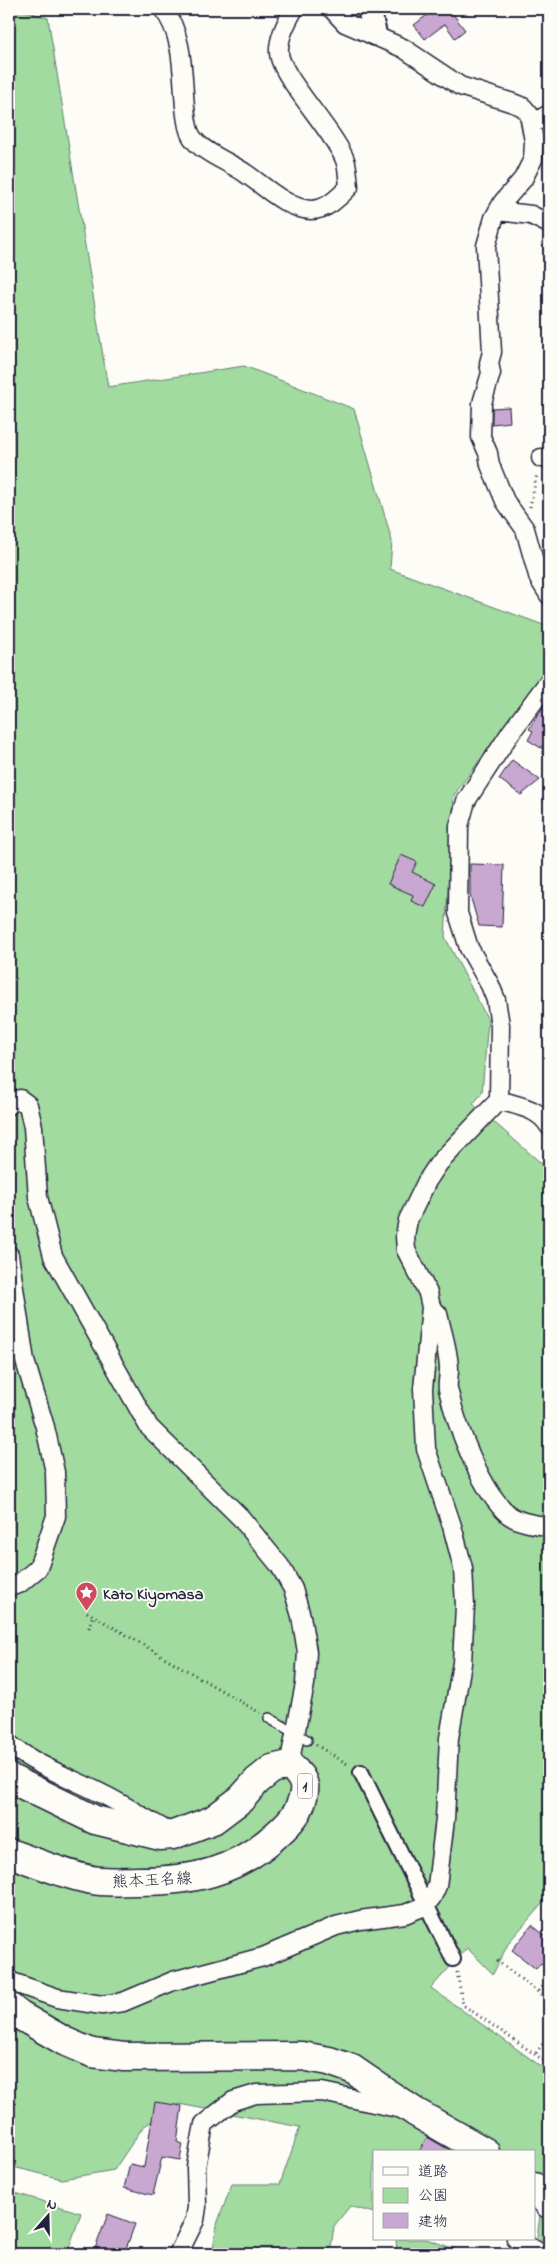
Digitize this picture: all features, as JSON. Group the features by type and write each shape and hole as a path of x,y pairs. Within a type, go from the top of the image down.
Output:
{"main road":[{"name":"1","path":"9,1778 95,1820 143,1834 160,1836 173,1835 214,1820 241,1799 257,1781 272,1770 289,1765"},
{"name":"熊本玉名線","path":"9,1853 98,1881 160,1881 204,1876 237,1863 260,1849 296,1815 304,1797 305,1783 299,1773 289,1765"},
{"path":"12,2014 92,2053 124,2057 302,2056 329,2061 352,2069 415,2112 482,2150"},
{"path":"536,2189 549,2204"}],"street":[{"path":"163,9 171,19 177,34 186,116 192,137 211,154 245,173 279,198 311,210 333,203 349,187 346,162 330,132 281,67 278,53 281,39 294,9"},
{"path":"332,9 345,22 403,48 460,86 523,107 529,114 541,154 533,159 523,179 498,211 494,218 486,246 492,352 489,363 491,374 482,403 482,437 490,465 505,500 525,529 539,579 549,595"},
{"path":"369,9 374,34"},
{"path":"532,124 549,114"},
{"path":"498,211 531,215 549,224"},
{"path":"9,1981 57,1998 102,2005 123,2002 173,1981 263,1957 336,1926 360,1920 395,1917 425,1906 437,1886 445,1819 449,1738 462,1664 465,1606 464,1568 426,1449 423,1389 431,1307 428,1293 406,1250 405,1236 408,1220 427,1181 439,1163 498,1100 500,1026 496,1000 470,948 458,913 459,826 466,801 511,732 549,681"},
{"path":"9,1105 20,1099 28,1105 33,1127 38,1197 53,1256 149,1427 241,1518 280,1566 293,1589 301,1616 307,1652 301,1736 289,1765"},
{"path":"498,1100 535,1111 545,1118 549,1126"},
{"path":"9,1255 25,1361 45,1427 54,1472 56,1516 38,1568 19,1584 9,1587"},
{"path":"431,1307 438,1314 449,1369 448,1387 455,1414 470,1454 488,1488 498,1503 511,1516 532,1524 549,1526"},
{"path":"9,1744 19,1753 110,1798 173,1835"},
{"path":"360,1772 453,1959"},
{"path":"178,2254 195,2220 197,2207 196,2167 204,2124 233,2101 256,2094 322,2092 415,2112"},
{"path":"518,2240 542,2254"}],"lane":[{"path":"269,1718 301,1736"}],"path":[{"path":"525,529 545,458"},
{"path":"87,1612 269,1718"},
{"path":"89,1628 93,1615"},
{"path":"301,1736 360,1772"},
{"path":"453,1959 459,1977 463,2005 536,2052 549,2064"},
{"path":"497,1961 549,2002"},
{"path":"538,1992 549,1978"},
{"path":"536,2052 549,2035"}],"green space":[{"path":"9,9 19,9 48,18 108,387 244,366 354,409 392,541 390,569 549,627 549,666 454,795 445,937 488,1020 482,1093 473,1104 549,1170 549,1616 546,1617 549,1631 549,1896 509,1942 493,1974 467,1948 431,1988 549,2072 549,2247 537,2237 545,2182 536,2175 536,2150 500,2150 498,2148 496,2150 373,2150 373,2213 350,2206 334,2226 330,2254 212,2254 217,2224 232,2184 280,2184 300,2127 179,2104 143,2127 114,2170 62,2179 9,2166"},
{"path":"9,2191 81,2213 67,2254 9,2254"},
{"path":"396,2240 429,2240 470,2254 397,2254"}],"building":[{"path":"435,9 449,9 465,30 455,38 445,24 425,39 414,25"},
{"path":"509,407 510,422 492,424 492,408"},
{"path":"549,698 549,734 541,748 528,740 533,731 529,729"},
{"path":"512,760 540,780 521,795 499,779"},
{"path":"401,855 417,862 412,872 436,884 425,907 411,901 413,895 388,884"},
{"path":"470,864 504,865 502,927 479,926 470,895"},
{"path":"532,1925 549,1939 549,1958 536,1969 512,1950"},
{"path":"155,2102 182,2106 177,2142 183,2144 180,2160 162,2157 153,2195 124,2188 130,2164 144,2167"},
{"path":"427,2137 450,2150 420,2150"},
{"path":"108,2214 135,2224 124,2254 93,2254"}],"place":[{"name":"Kato Kiyomasa","path":"87,1612"}]}
